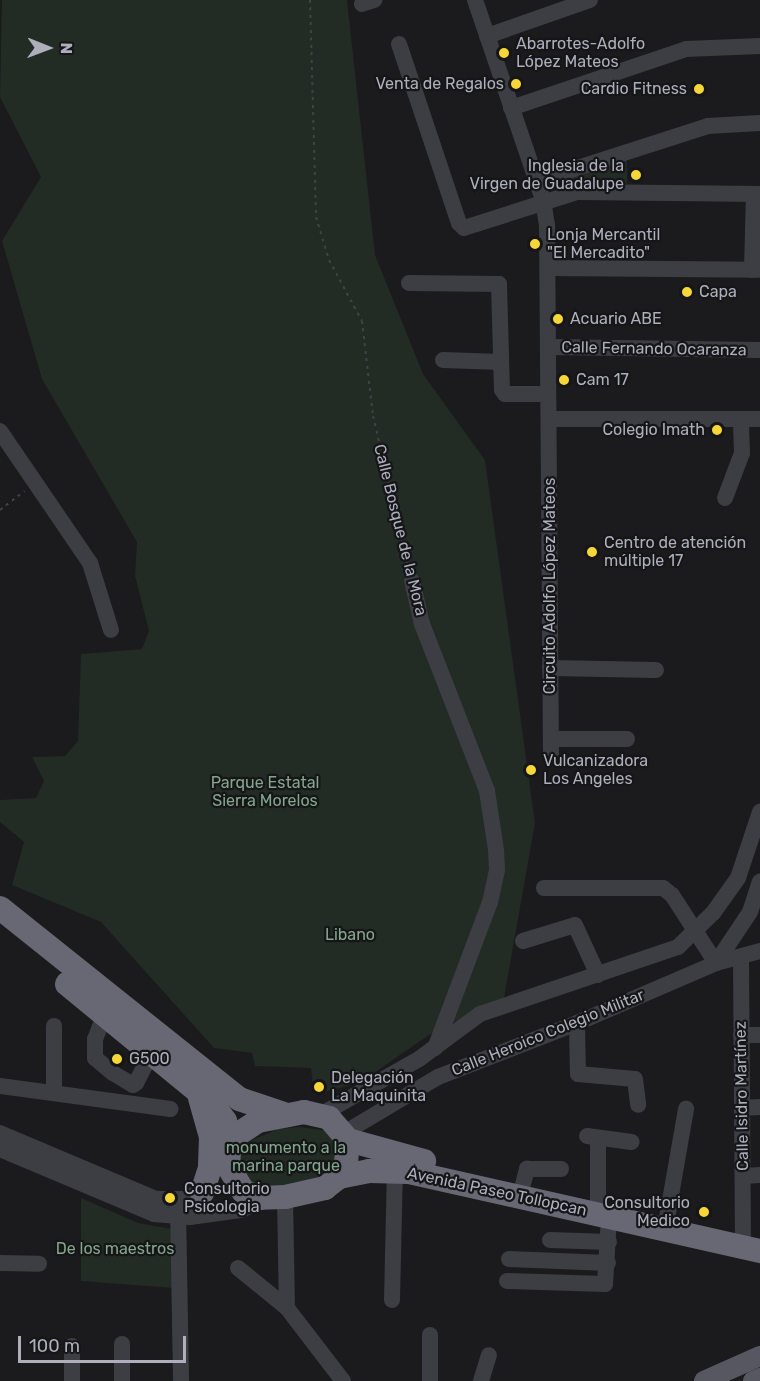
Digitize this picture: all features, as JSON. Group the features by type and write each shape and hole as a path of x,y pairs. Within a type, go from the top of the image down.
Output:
{"highway":[{"path":"0,908 239,1099 287,1115"},
{"path":"0,929 104,1016 196,1087 220,1113 238,1185 253,1196 276,1198 325,1188 339,1177 346,1164 346,1136 322,1114 287,1115 249,1124 230,1151"},
{"path":"196,1087 211,1137 210,1168 202,1192"},
{"name":"Avenida Paseo Tollopcan","path":"346,1136 523,1184 603,1209 667,1218 754,1242"},
{"name":"Avenida Paseo Tollopcan","path":"339,1177 395,1170 603,1209 754,1242"}],"main road":[{"path":"704,1381 760,1356"},
{"path":"753,1381 760,1378"}],"street":[{"name":"Circuito Adolfo López Mateos","path":"475,0 543,200 549,268 551,747 627,739"},
{"path":"487,36 590,0"},
{"path":"399,44 461,226 468,228 543,200 590,191 757,194 756,270 549,268"},
{"path":"511,108 686,49 760,46"},
{"path":"537,180 708,126 760,123"},
{"path":"409,282 499,284 501,387 506,394 549,394"},
{"name":"Calle Fernando Ocaranza","path":"549,347 760,350"},
{"path":"443,360 501,362"},
{"path":"549,419 760,419"},
{"path":"725,498 742,453 741,419"},
{"path":"0,431 90,563 111,630"},
{"name":"Calle Bosque de la Mora","path":"412,581 422,624 487,791 497,870 490,902 435,1048"},
{"path":"550,668 656,670"},
{"path":"757,906 738,878 760,812"},
{"name":"Calle Heroico Colegio Militar","path":"322,1114 435,1048 465,1023 497,1006 663,954 695,932 738,878"},
{"path":"544,888 663,888 672,895 716,963 757,906 760,882"},
{"path":"523,941 575,925 598,975"},
{"name":"Calle Heroico Colegio Militar","path":"346,1136 438,1077 577,1023 716,963 760,951"},
{"name":"Calle Isidro Martínez","path":"741,957 742,1176 754,1242"},
{"path":"104,1016 95,1038 95,1058 113,1073 133,1085 152,1053"},
{"path":"577,1023 578,1074 635,1079 638,1105"},
{"path":"54,1026 54,1094"},
{"path":"741,1035 760,1035"},
{"path":"0,1086 170,1109"},
{"path":"742,1108 760,1107"},
{"path":"667,1218 686,1109"},
{"path":"0,1133 142,1194 176,1200 202,1192 230,1151"},
{"path":"507,1281 603,1285 607,1282 609,1242 592,1137 632,1142"},
{"path":"0,1149 140,1210 180,1217 241,1210 276,1198 287,1308"},
{"path":"523,1184 527,1169 561,1168"},
{"path":"392,1300 395,1170"},
{"path":"742,1176 760,1175"},
{"path":"176,1200 180,1217 181,1381"},
{"path":"550,1240 609,1242"},
{"path":"509,1259 608,1263"},
{"path":"0,1263 39,1264"},
{"path":"238,1268 287,1308 342,1381"},
{"path":"429,1381 430,1335"},
{"path":"122,1344 122,1381"},
{"path":"72,1346 72,1381"},
{"path":"481,1381 489,1355"}],"path":[{"name":"Calle Bosque de la Mora","path":"310,0 316,217 329,260 362,321 382,463 412,581"},
{"path":"0,510 35,482"}],"green space":[{"name":"Parque Estatal Sierra Morelos","path":"2,0 347,0 375,255 423,374 485,460 535,823 504,998 429,1035 361,1082 314,1095 311,1068 255,1066 252,1053 214,1048 101,922 12,885 24,842 0,822 0,800 36,798 44,781 32,757 65,756 78,741 81,654 142,649 149,631 135,576 137,542 42,379 2,241 41,177 0,97"},
{"path":"627,160 627,184 557,182"},
{"name":"monumento a la marina parque","path":"299,1127 330,1131 340,1154 330,1171 304,1184 284,1187 253,1184 241,1174 239,1151 243,1144 278,1129"},
{"name":"De los maestros","path":"81,1198 138,1223 172,1229 173,1288 81,1281"}],"place":[{"name":"Abarrotes-Adolfo López Mateos","path":"504,53"},
{"name":"Venta de Regalos","path":"516,84"},
{"name":"Cardio Fitness","path":"699,89"},
{"name":"Inglesia de la Virgen de Guadalupe","path":"636,175"},
{"name":"Lonja Mercantil \"El Mercadito\"","path":"535,244"},
{"name":"Capa","path":"687,292"},
{"name":"Acuario ABE","path":"558,319"},
{"name":"Cam 17","path":"564,380"},
{"name":"Colegio Imath","path":"717,430"},
{"name":"Centro de atención múltiple 17","path":"592,552"},
{"name":"Vulcanizadora Los Angeles","path":"531,770"},
{"name":"G500","path":"117,1059"},
{"name":"Delegación La Maquinita","path":"319,1087"},
{"name":"Consultorio Psicologia","path":"170,1198"},
{"name":"Consultorio Medico","path":"704,1212"}],"park label":[{"name":"Libano","path":"350,935"}]}
